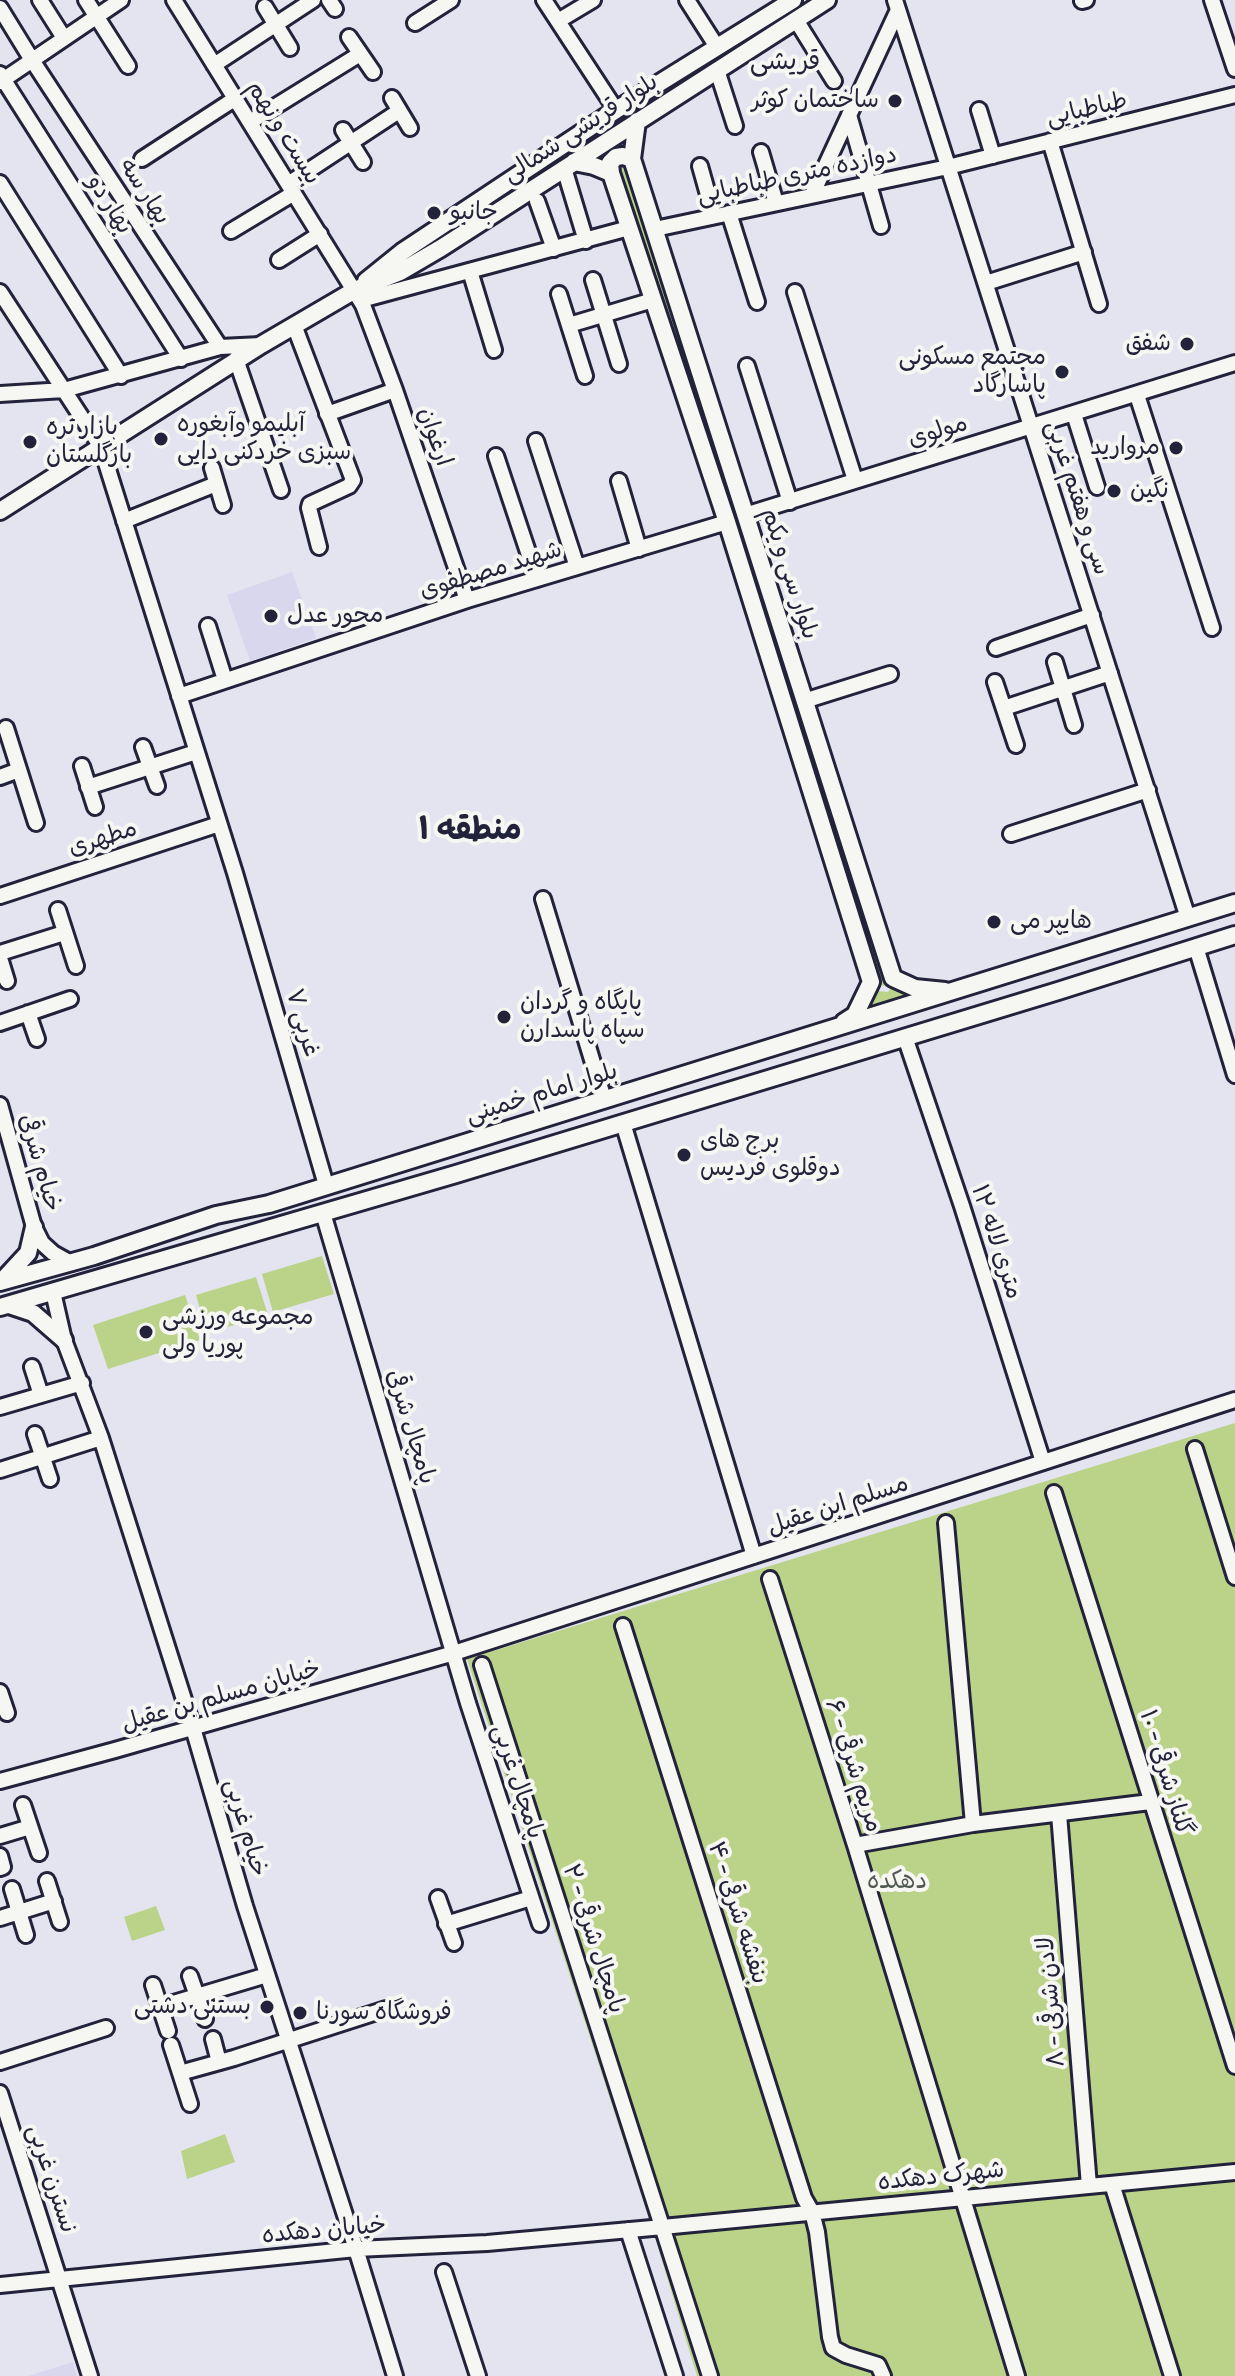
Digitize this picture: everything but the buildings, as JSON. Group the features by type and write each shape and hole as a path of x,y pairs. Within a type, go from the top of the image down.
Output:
{"main road":[{"name":"بلوار قریشی شمالی","path":"4,511 236,359 294,325 358,295 616,110 661,85 774,5 793,0"},
{"name":"بلوار قریشی شمالی","path":"402,262 569,165 827,0"},
{"name":"بلوار سی و یکم","path":"637,121 632,159 893,978"},
{"path":"569,165 594,166 611,173 610,163 616,157 632,159"},
{"name":"بلوار سی و یکم","path":"611,173 727,522 871,982"},
{"name":"بلوار امام خمینی","path":"0,1282 71,1263 216,1215 269,1204 1235,903"},
{"path":"4,1306 623,1123 1235,935"},
{"path":"1049,962 1047,978 1058,991"},
{"path":"1020,971 1031,985 1026,1000"},
{"path":"837,1027 855,1015 871,982 885,990 893,978 915,988 955,991"},
{"path":"216,1215 229,1229 222,1243"},
{"path":"0,1282 28,1253 34,1227"},
{"path":"4,1306 33,1313 64,1340"}],"street":[{"path":"40,0 64,38"},
{"path":"86,0 128,66"},
{"path":"1,78 121,0"},
{"name":"بیست و نهم","path":"174,0 358,295"},
{"path":"214,65 313,0"},
{"path":"415,23 451,0"},
{"path":"544,0 616,110"},
{"path":"558,21 593,0"},
{"path":"687,0 717,47"},
{"path":"1212,0 1235,69"},
{"path":"812,195 897,5"},
{"name":"سی و هفتم غربی","path":"897,5 1188,918"},
{"path":"265,7 290,48"},
{"name":"بهار سه","path":"0,8 220,347"},
{"path":"796,20 834,81"},
{"path":"349,37 373,72"},
{"path":"250,122 307,78 360,54"},
{"path":"717,70 735,126"},
{"name":"بهار دو","path":"1,78 181,359"},
{"name":"طباطبایی","path":"948,167 1235,95"},
{"path":"142,159 236,98"},
{"path":"231,231 291,188 347,136 396,105 410,128"},
{"path":"979,110 993,156"},
{"path":"849,115 881,226"},
{"path":"347,136 363,162"},
{"path":"1050,141 1099,304"},
{"path":"761,152 776,203"},
{"path":"569,165 586,241"},
{"path":"700,166 757,302"},
{"name":"دوازده متری طباطبایی","path":"655,229 948,167"},
{"path":"0,183 121,376"},
{"path":"537,201 554,249"},
{"path":"358,295 417,285 629,228"},
{"path":"279,260 320,234"},
{"path":"986,283 1084,252"},
{"path":"402,262 417,285"},
{"path":"470,271 494,350"},
{"path":"593,280 619,364"},
{"path":"0,292 101,447 219,824"},
{"path":"795,292 855,480"},
{"path":"559,294 585,376"},
{"name":"ارغوان","path":"358,295 395,390 467,600"},
{"path":"569,325 653,300"},
{"path":"294,325 352,483 310,504 319,547"},
{"path":"0,394 64,390 220,347 261,345"},
{"path":"236,359 281,490"},
{"name":"مولوی","path":"745,515 1235,363"},
{"path":"747,366 790,502"},
{"path":"327,414 395,390"},
{"path":"1137,395 1212,628"},
{"path":"1074,414 1097,487"},
{"path":"536,441 577,567"},
{"path":"496,456 537,579"},
{"path":"212,468 223,505"},
{"path":"619,481 639,549"},
{"path":"124,521 216,484"},
{"name":"شهید مصطفوی","path":"179,696 467,600 727,522"},
{"path":"996,648 1092,615"},
{"path":"208,626 225,680"},
{"path":"1055,662 1074,725"},
{"path":"1004,708 1110,673"},
{"path":"804,701 890,674"},
{"path":"995,682 1016,745"},
{"path":"6,728 36,823"},
{"path":"143,747 157,786"},
{"path":"88,787 196,752"},
{"path":"82,766 95,807"},
{"path":"0,777 19,770"},
{"path":"1011,834 1148,790"},
{"name":"۷ غربی","path":"219,824 326,1185"},
{"name":"مطهری","path":"0,896 219,824"},
{"path":"543,899 604,1099"},
{"path":"58,910 76,966"},
{"path":"7,981 0,956 64,933"},
{"path":"1196,947 1232,1055 1235,1075"},
{"path":"0,1023 70,999"},
{"path":"28,1013 37,1039"},
{"name":"۱۲ متری لاله","path":"905,1037 1043,1462"},
{"name":"خیام شرقی","path":"0,1105 34,1227 42,1243 71,1263"},
{"path":"623,1123 754,1556"},
{"name":"پامچال شرقی","path":"323,1213 454,1653"},
{"name":"خیام غربی","path":"53,1292 64,1340 101,1438 395,2376"},
{"path":"32,1367 41,1395"},
{"path":"0,1407 82,1383"},
{"name":"مسلم ابن عقیل","path":"454,1653 1235,1400"},
{"path":"35,1434 50,1479"},
{"path":"0,1470 101,1438"},
{"path":"1195,1449 1235,1577"},
{"name":"گلناز شرقی - ۱۰","path":"1054,1493 1235,2066"},
{"path":"946,1523 973,1824"},
{"name":"مریم شرقی - ۶","path":"770,1579 957,2174 1017,2376"},
{"name":"بنفشه شرقی - ۴","path":"623,1626 804,2198 812,2212 833,2348 878,2365 883,2376"},
{"name":"خیابان مسلم بن عقیل","path":"0,1781 454,1653"},
{"name":"پامچال غربی","path":"454,1653 540,1924"},
{"name":"پامچال شرقی - ۲","path":"482,1665 658,2227 710,2376"},
{"path":"855,1845 973,1824 1150,1802"},
{"path":"23,1805 39,1853"},
{"name":"لادن شرقی - ۸","path":"1059,1814 1089,2186"},
{"path":"0,1836 30,1827"},
{"path":"0,1856 3,1867 0,1868"},
{"path":"47,1881 60,1922"},
{"path":"12,1889 26,1935"},
{"path":"438,1898 454,1943"},
{"path":"446,1924 531,1898"},
{"path":"0,1918 54,1901"},
{"path":"160,2007 267,1975"},
{"path":"190,1976 205,2019"},
{"path":"153,1985 190,2104"},
{"path":"180,2073 386,2009"},
{"path":"0,2062 106,2028"},
{"path":"213,2039 219,2062"},
{"name":"نسترن غربی","path":"0,2093 90,2376"},
{"name":"شهرک دهکده","path":"658,2227 1235,2172"},
{"path":"1112,2184 1172,2376"},
{"name":"خیابان دهکده","path":"0,2285 356,2249 487,2243 658,2227"},
{"path":"628,2230 675,2376"},
{"path":"444,2272 478,2376"}],"shaded area":[{"name":"محور عدل","path":"292,572 316,638 250,661 227,595"},
{"path":"73,2362 77,2376 28,2376"}],"green space":[{"path":"619,162 629,165 888,982 884,986 878,984 615,176"},
{"path":"894,983 934,995 856,1018 872,988 888,992"},
{"path":"322,1256 334,1294 273,1312 262,1274"},
{"path":"256,1277 268,1315 207,1333 196,1295"},
{"name":"مجموعه ورزشی پوریا ولی","path":"185,1295 200,1340 108,1369 93,1325"},
{"name":"دهکده","path":"1235,1423 1235,2376 697,2376 467,1659"},
{"path":"156,1906 165,1930 132,1941 124,1917"},
{"path":"225,2134 235,2162 187,2179 181,2151"}],"place":[{"name":"ساختمان کوثر","path":"895,101"},
{"name":"جانبو","path":"434,213"},
{"name":"شفق","path":"1187,344"},
{"name":"مجتمع مسکونی پاسارگاد","path":"1062,372"},
{"name":"آبلیمو وآبغوره سبزی خردکنی دایی","path":"161,439"},
{"name":"بازار تره بارگلستان","path":"30,442"},
{"name":"مروارید","path":"1176,448"},
{"name":"نگین","path":"1114,491"},
{"name":"محور عدل","path":"271,616"},
{"name":"هایپر می","path":"994,922"},
{"name":"پایگاه و گردان سپاه پاسدارن","path":"504,1017"},
{"name":"برج های دوقلوی فردیس","path":"684,1155"},
{"name":"مجموعه ورزشی پوریا ولی","path":"146,1332"},
{"name":"بستنی دشتی","path":"267,2007"},
{"name":"فروشگاه سورنا","path":"300,2013"}],"district":[{"name":"قریشی","path":"785,62"},
{"name":"منطقه ۱","path":"470,831"}]}
